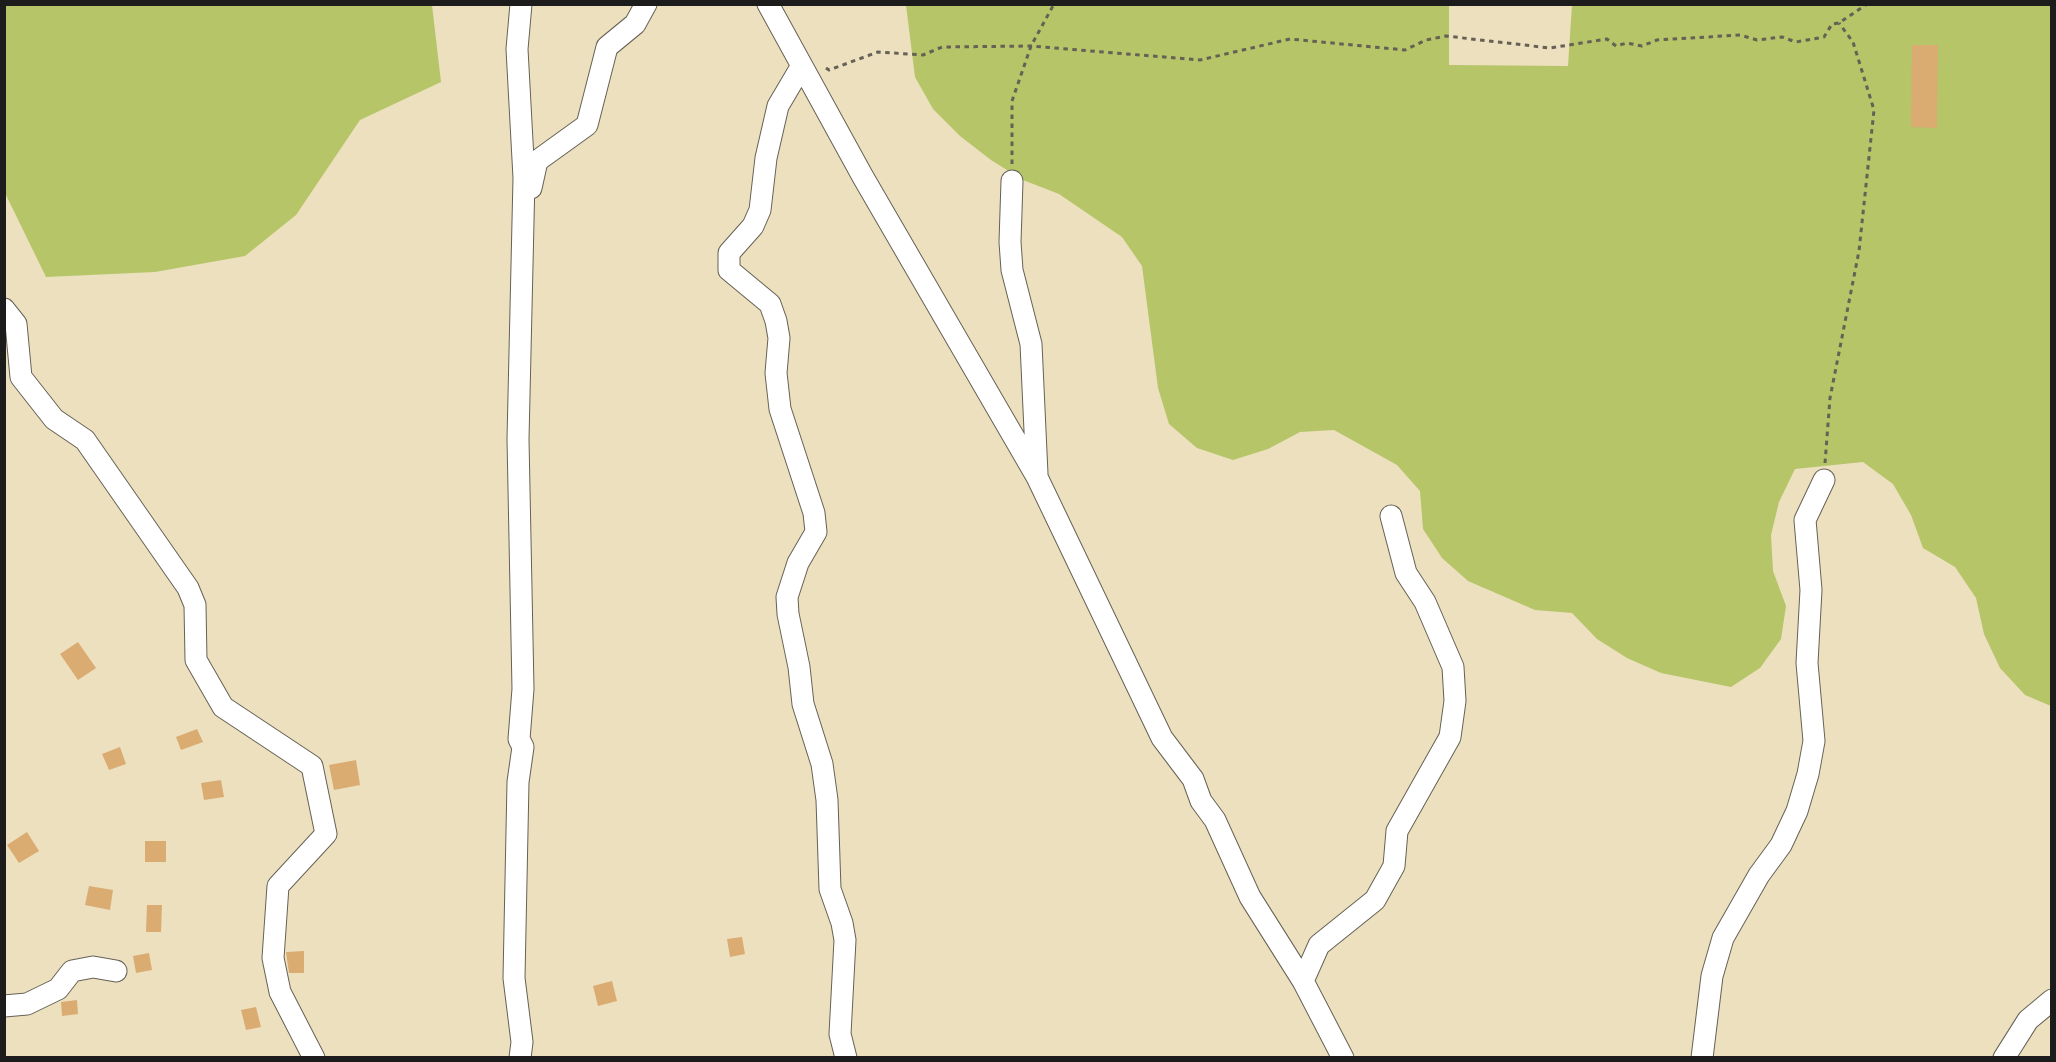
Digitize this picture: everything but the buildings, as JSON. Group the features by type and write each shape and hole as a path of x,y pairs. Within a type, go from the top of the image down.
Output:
{"street":[{"path":"520,1058 522,1042 513,978 518,782 523,747 519,739 523,689 518,439 523,197 517,49 521,4"},
{"path":"523,197 530,191 537,161 587,125 607,47 635,24 646,4"},
{"path":"768,4 801,67 1037,477 1162,738 1193,779 1201,801 1215,820 1250,897 1303,981 1343,1058"},
{"path":"801,67 778,106 766,158 760,210 753,226 729,253 729,270 770,304 776,321 779,338 776,374 780,410 814,513 816,532 798,563 787,597 803,704 822,764 827,800 830,889 842,923 845,940 840,1034 846,1058"},
{"path":"1012,181 1011,260 1031,344 1037,477"},
{"path":"4,309 16,324 21,377 54,419 85,440 188,588 195,605 196,660 223,707 312,766 326,834 278,886 273,958 280,992 314,1058"},
{"path":"1702,1058 1712,976 1723,938 1759,875 1781,845 1797,811 1808,774 1814,741 1807,663 1811,590 1805,520 1824,480"},
{"path":"1303,981 1319,945 1375,900 1394,866 1397,831 1450,737 1455,701 1453,667 1425,602 1406,573 1391,516"},
{"path":"4,1006 27,1004 58,989 72,971 93,967 116,971"},
{"path":"2004,1058 2028,1020 2052,1000"}],"path":[{"path":"1012,181 1012,101 1031,46 1054,4"},
{"path":"801,67 820,65 829,70 878,52 923,55 942,47 1031,46 1200,60 1290,39 1406,50 1426,40 1446,36 1550,48 1607,39 1616,46 1627,43 1642,46 1657,40 1740,35 1757,40 1782,37 1796,42 1824,37 1832,24 1839,23 1867,4"},
{"path":"1824,480 1830,398 1859,251 1874,110 1853,42 1839,23"}],"green space":[{"path":"5,4 432,5 441,82 360,120 296,215 245,256 155,272 46,277 5,193"},
{"path":"906,5 1449,5 1449,65 1568,66 1572,5 2051,5 2051,706 2025,695 2000,668 1984,634 1976,598 1955,567 1923,548 1911,515 1893,484 1863,462 1795,469 1779,502 1771,535 1773,571 1786,606 1781,639 1760,668 1731,687 1661,673 1627,658 1597,639 1572,613 1535,610 1468,581 1442,558 1423,529 1420,491 1397,465 1334,430 1300,432 1268,449 1233,460 1197,448 1169,424 1158,388 1142,266 1122,237 1059,194 1023,180 991,160 960,136 933,109 915,77"}]}
